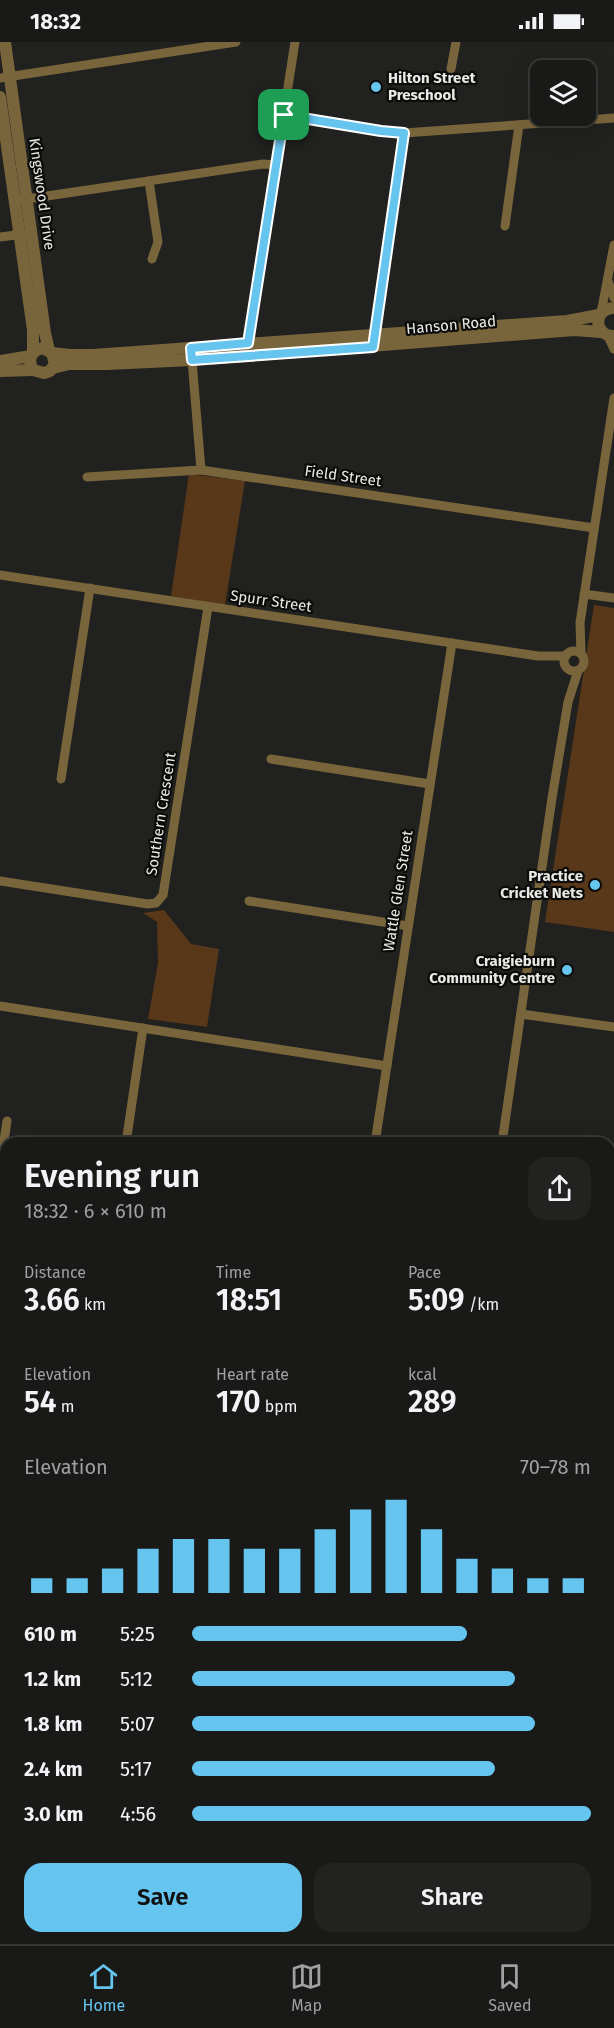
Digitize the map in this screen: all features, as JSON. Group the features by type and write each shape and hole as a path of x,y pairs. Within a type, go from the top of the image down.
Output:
{"street":[{"name":"Kingswood Drive","path":"5,42 5,77 33,233 36,304 32,354"},
{"path":"5,77 236,42"},
{"path":"248,349 295,42"},
{"path":"451,69 456,42"},
{"name":"Kingswood Drive","path":"0,97 19,235 36,304 51,352"},
{"path":"284,115 404,133 614,118"},
{"path":"505,226 519,125"},
{"path":"373,347 404,133"},
{"path":"15,201 263,164 276,165"},
{"path":"149,181 158,242 152,259"},
{"path":"0,237 33,233"},
{"path":"614,245 598,325 608,335 614,350"},
{"path":"608,281 614,298"},
{"name":"Hanson Road","path":"53,368 69,363 107,364 374,334 567,321 600,314 608,308 614,308"},
{"name":"Hanson Road","path":"248,349 373,347 574,330 608,335"},
{"path":"0,361 32,354 43,348 51,352 55,360 53,368 44,374 33,369 0,371"},
{"name":"Hanson Road","path":"51,352 80,356 192,354"},
{"path":"32,354 30,363 33,369"},
{"path":"192,354 201,470"},
{"path":"503,1137 568,702 578,671 584,663 581,654 580,623 594,528 610,454 614,398"},
{"name":"Field Street","path":"87,477 201,470 594,528"},
{"name":"Spurr Street","path":"0,575 567,660"},
{"path":"61,779 90,588"},
{"path":"584,594 614,598"},
{"name":"Southern Crescent","path":"0,880 148,904 156,903 163,895 208,607"},
{"path":"568,702 567,660 580,623"},
{"name":"Wattle Glen Street","path":"376,1137 452,643"},
{"path":"567,660 576,651 581,654"},
{"path":"567,660 573,671 578,671"},
{"path":"271,759 430,784"},
{"path":"249,901 408,926"},
{"path":"0,1006 387,1066"},
{"path":"521,1014 614,1027"},
{"path":"127,1137 143,1028"},
{"path":"5,1137 7,1121"}],"shaded area":[{"path":"189,474 245,481 225,605 171,596"},
{"path":"594,605 614,608 614,932 545,922"},
{"path":"164,910 191,944 219,949 207,1027 148,1019 158,963 157,922 143,913"}],"place":[{"name":"Hilton Street Preschool","path":"376,87"},
{"name":"Practice Cricket Nets","path":"595,885"},
{"name":"Craigieburn Community Centre","path":"567,970"}],"route":[{"path":"284,115 404,133 373,347 192,360 191,348 248,343 284,115"}]}
